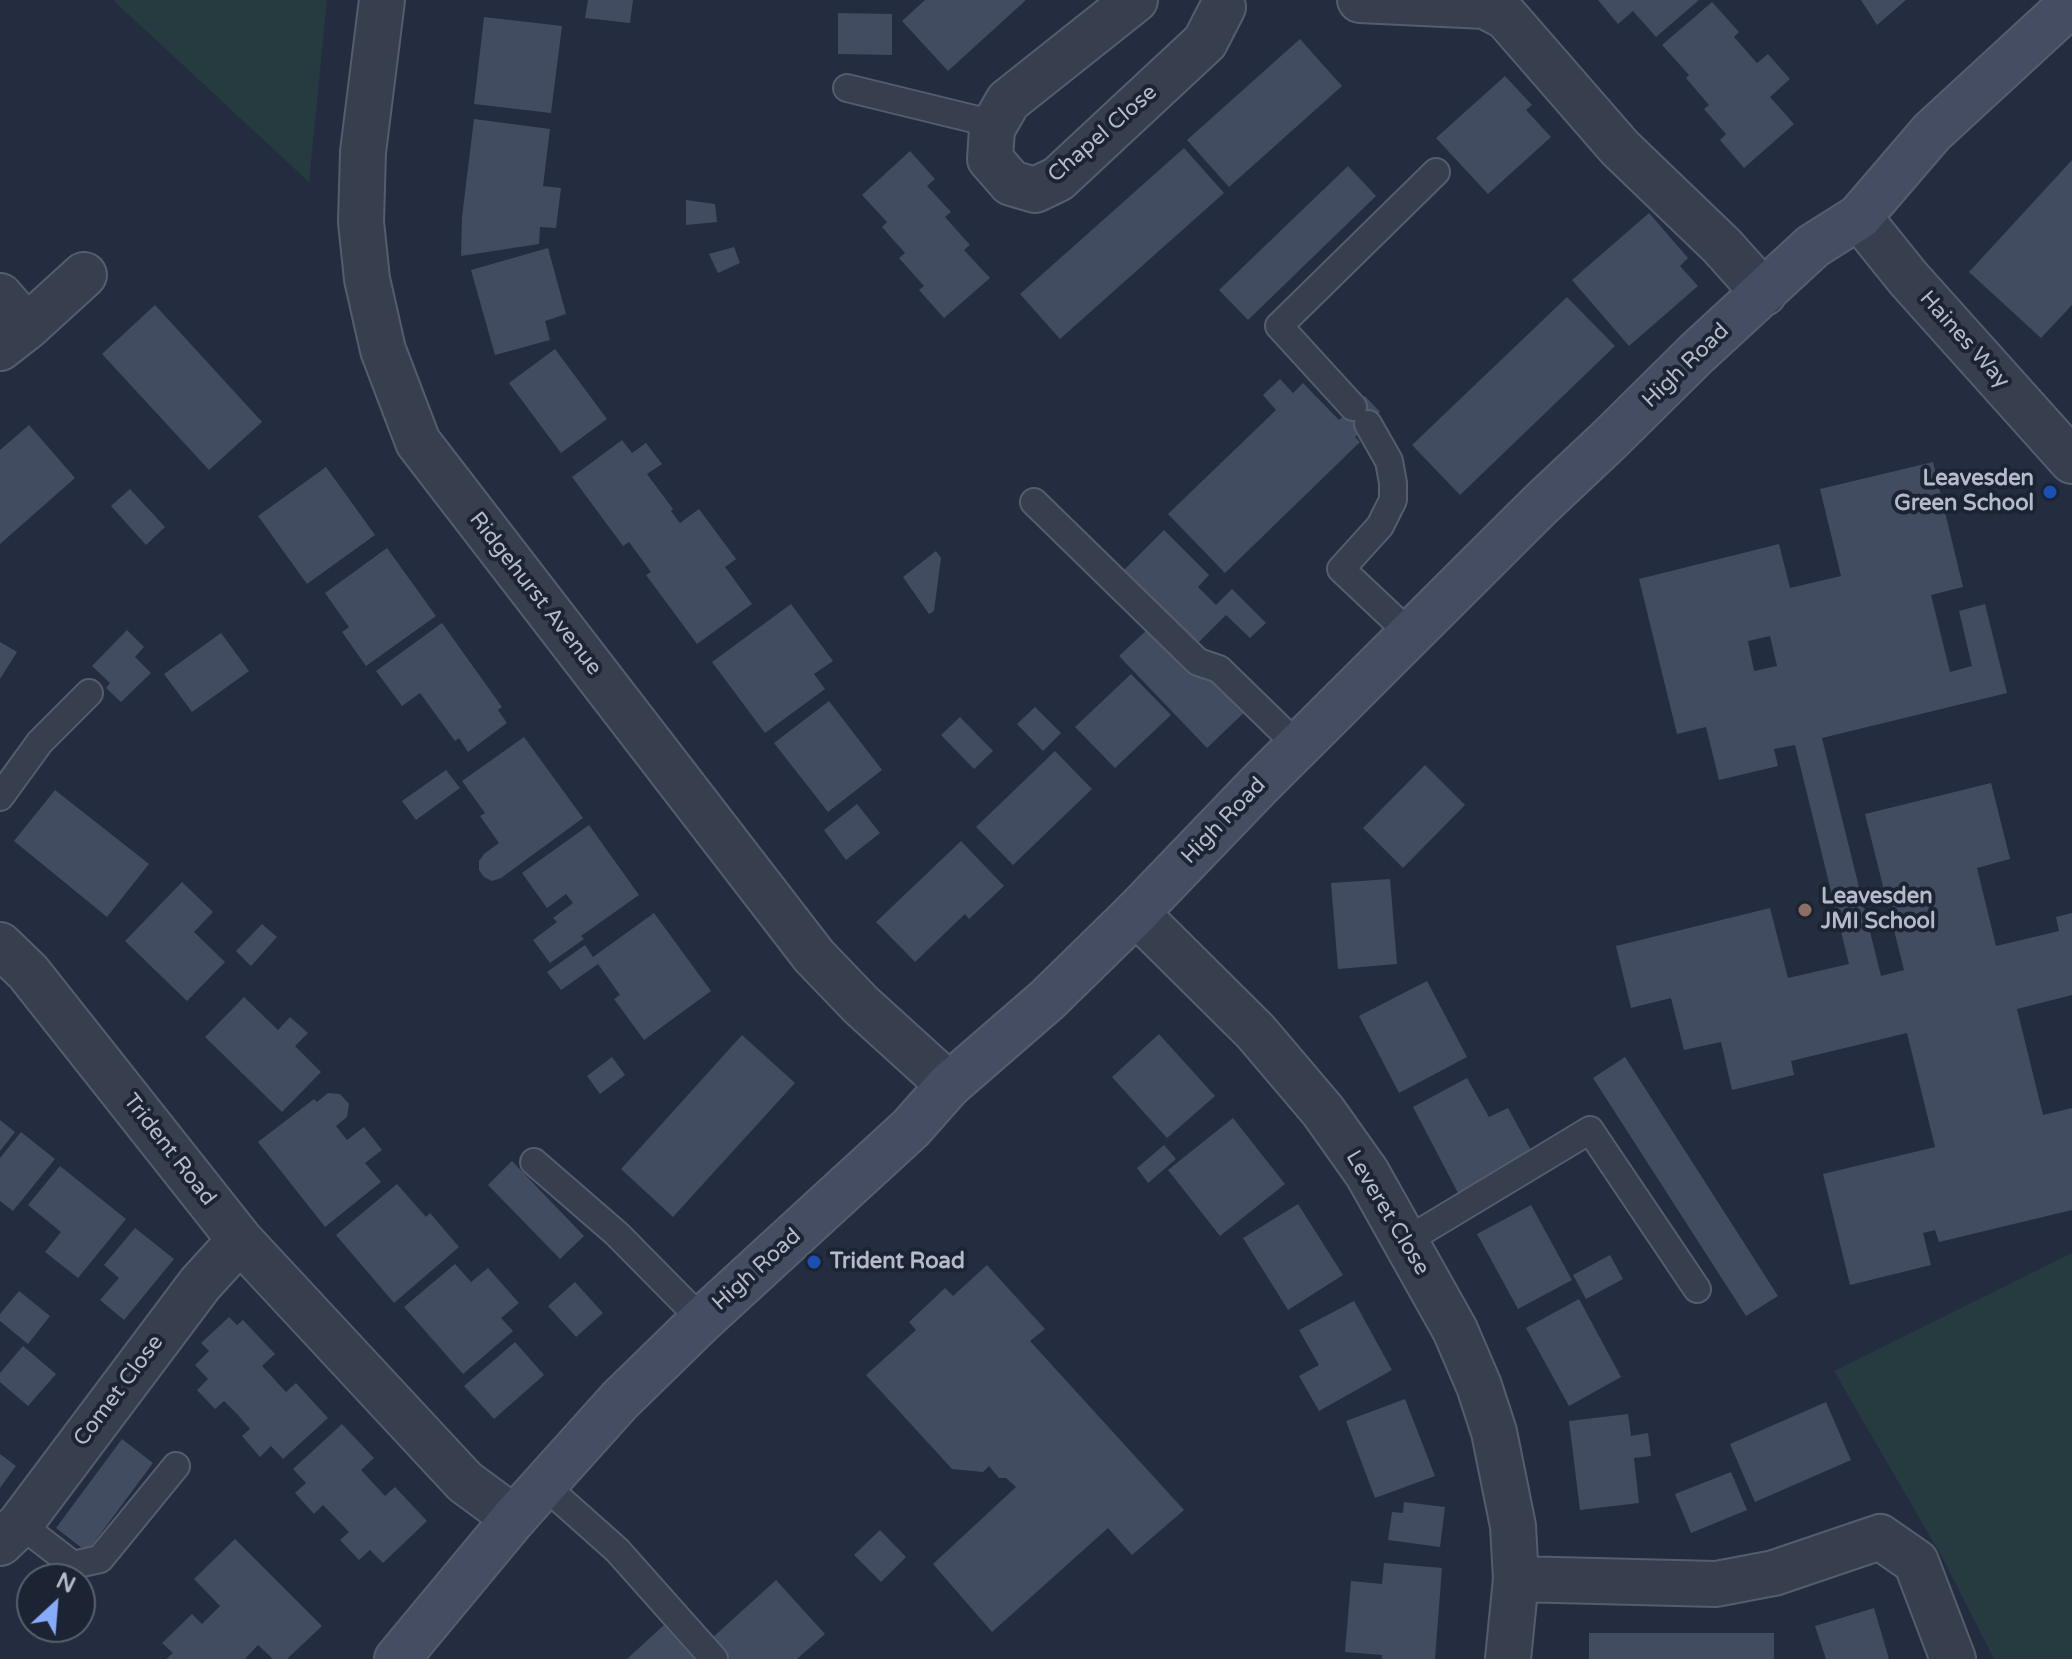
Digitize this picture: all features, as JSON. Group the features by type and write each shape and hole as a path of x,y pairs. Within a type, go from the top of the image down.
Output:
{"street":[{"name":"Ridgehurst Avenue","path":"382,0 363,152 361,222 367,279 383,350 418,442 814,956 861,1005 949,1085"},
{"path":"994,124 1008,101 1135,0"},
{"path":"1360,0 1485,6 1506,17 1620,148 1722,246 1764,293"},
{"name":"Chapel Close","path":"994,124 990,159 1011,183 1035,190 1058,179 1205,42 1223,2"},
{"name":"High Road","path":"397,1659 514,1518 620,1400 702,1320 911,1128 949,1085 1047,1000 1541,504 1813,246 1859,217 1932,132 2072,3"},
{"name":"Haines Way","path":"1859,217 1908,278 2072,461"},
{"path":"9,324 84,275"},
{"name":"Leveret Close","path":"1136,913 1255,1031 1323,1111 1367,1173 1455,1330 1479,1386 1494,1432 1513,1526 1516,1579 1508,1659"},
{"name":"Trident Road","path":"0,945 28,972 240,1240 465,1482 514,1518"},
{"name":"Comet Close","path":"10,1533 200,1284 240,1240"},
{"path":"1516,1579 1716,1584 1774,1573 1880,1537 1916,1562 1953,1659"}],"lane":[{"path":"847,88 994,124"},
{"path":"1410,634 1341,569 1380,526 1393,500 1389,461 1361,415 1279,326 1436,172"},
{"path":"1034,502 1198,662 1219,669 1298,746"},
{"path":"0,797 40,742 89,693"},
{"path":"1406,1241 1590,1130 1697,1289"},
{"path":"534,1162 617,1234 702,1320"},
{"path":"10,1533 73,1565 100,1559 176,1466"},
{"path":"544,1485 617,1550 714,1659"}],"green space":[{"path":"113,0 327,0 309,182"},
{"path":"2072,1253 2072,1659 1994,1659 1943,1559 1834,1371"}],"building":[{"path":"588,0 633,0 630,23 585,18"},
{"path":"925,0 1026,0 948,71 902,21"},
{"path":"1598,0 1699,0 1656,37 1633,11 1618,24"},
{"path":"1861,0 1906,0 1877,25"},
{"path":"1712,2 1739,32 1734,37 1757,63 1768,54 1790,79 1770,97 1794,124 1744,168 1720,140 1726,134 1704,109 1709,105 1686,78 1689,75 1662,45"},
{"path":"838,13 892,14 892,55 838,54"},
{"path":"484,17 562,26 551,113 474,104"},
{"path":"1300,39 1342,86 1229,187 1187,140"},
{"path":"1505,76 1532,105 1526,110 1551,137 1488,194 1436,138"},
{"path":"474,119 550,129 543,186 561,188 556,228 540,227 539,244 461,256 462,217"},
{"path":"1184,148 1224,193 1060,339 1020,294"},
{"path":"910,151 935,179 927,186 951,212 945,217 970,245 964,250 990,278 944,318 919,290 924,286 899,258 905,253 882,227 887,222 862,195"},
{"path":"2072,160 2072,305 2041,338 1969,272"},
{"path":"1348,166 1376,196 1248,320 1219,290"},
{"path":"686,200 715,204 717,222 686,225"},
{"path":"1649,213 1688,258 1680,266 1698,286 1629,346 1572,280"},
{"path":"734,247 740,263 718,273 709,254"},
{"path":"548,248 566,314 545,321 550,340 495,355 471,270"},
{"path":"1567,297 1615,346 1460,495 1412,445"},
{"path":"155,305 262,422 209,470 102,354"},
{"path":"555,349 607,419 561,453 509,383"},
{"path":"1280,379 1293,393 1303,383 1339,420 1365,396 1380,412 1355,437 1360,442 1225,573 1168,514 1276,410 1263,395"},
{"path":"29,425 75,478 0,544 0,450"},
{"path":"622,440 632,453 646,443 662,464 647,474 680,523 699,509 736,559 725,567 752,604 697,644 646,575 651,572 629,542 623,546 572,477"},
{"path":"1933,462 1963,587 1931,595 1950,672 1972,666 1959,611 1985,604 2007,693 1822,738 1881,976 1904,970 1865,814 1991,783 2010,859 1977,868 1996,946 2059,931 2056,917 2072,913 2072,995 2017,1009 2043,1115 2072,1108 2072,1210 1939,1242 1935,1230 1923,1233 1931,1265 1850,1285 1823,1174 1935,1147 1907,1033 1791,1061 1794,1075 1732,1090 1721,1042 1684,1050 1671,998 1631,1008 1616,946 1770,908 1788,978 1849,964 1795,745 1774,749 1778,766 1719,780 1706,727 1677,734 1639,579 1779,544 1790,588 1841,576 1820,489","holes":["1770,636 1777,666 1754,671 1748,641"]},
{"path":"326,467 375,535 307,584 258,516"},
{"path":"130,489 165,527 146,545 111,506"},
{"path":"1164,530 1209,575 1198,587 1216,605 1232,589 1266,623 1250,638 1226,615 1197,644 1123,571"},
{"path":"387,548 436,616 366,666 342,632 349,627 325,593"},
{"path":"936,551 941,558 934,611 929,614 903,577"},
{"path":"791,604 833,661 814,674 825,689 765,733 712,662"},
{"path":"442,623 502,707 498,710 507,723 468,752 459,738 455,741 420,693 402,706 376,671"},
{"path":"1152,625 1251,706 1207,748 1119,656"},
{"path":"127,630 144,647 135,657 151,673 121,702 106,688 110,683 92,666"},
{"path":"221,633 249,671 192,712 164,674"},
{"path":"0,642 17,652 0,679"},
{"path":"1131,674 1171,715 1115,768 1075,727"},
{"path":"829,701 882,770 828,812 774,743"},
{"path":"1035,707 1061,733 1043,751 1017,724"},
{"path":"960,717 993,751 974,769 941,735"},
{"path":"524,737 583,818 501,878 492,881 479,870 479,861 499,843 480,816 485,813 462,781"},
{"path":"1055,751 1092,789 1013,865 976,827"},
{"path":"1425,765 1465,805 1403,868 1363,828"},
{"path":"446,770 460,788 416,820 402,801"},
{"path":"55,790 149,864 107,917 14,841"},
{"path":"857,804 880,833 846,860 824,830"},
{"path":"589,825 639,895 581,936 584,939 550,963 533,940 557,922 553,918 573,903 566,894 547,908 522,873"},
{"path":"961,841 1004,886 969,919 965,914 915,962 876,922"},
{"path":"1390,879 1397,964 1338,969 1331,883"},
{"path":"182,882 213,912 194,932 225,962 187,1001 125,941"},
{"path":"654,913 711,991 644,1040 614,999 620,995 598,964 561,990 547,972 585,945 593,957"},
{"path":"262,924 277,937 251,966 236,951"},
{"path":"1427,981 1467,1057 1399,1093 1359,1016"},
{"path":"244,997 278,1030 290,1017 308,1033 295,1046 321,1072 282,1112 205,1037"},
{"path":"1159,1034 1215,1096 1167,1138 1112,1077"},
{"path":"742,1035 795,1083 673,1217 621,1169"},
{"path":"612,1057 625,1075 600,1094 587,1076"},
{"path":"1625,1057 1778,1296 1746,1316 1593,1078"},
{"path":"1467,1078 1489,1117 1508,1108 1533,1154 1458,1193 1413,1107"},
{"path":"328,1093 340,1094 349,1104 347,1117 336,1126 347,1140 364,1127 382,1150 365,1163 381,1182 325,1227 258,1142 314,1099 317,1102"},
{"path":"1233,1118 1285,1184 1220,1236 1168,1170"},
{"path":"0,1120 15,1132 0,1151"},
{"path":"21,1132 55,1159 13,1211 0,1201 0,1158"},
{"path":"1164,1145 1176,1159 1148,1183 1137,1168"},
{"path":"512,1161 584,1236 560,1259 488,1185"},
{"path":"60,1166 126,1219 78,1278 45,1252 61,1232 28,1205"},
{"path":"397,1184 426,1217 430,1213 459,1247 394,1303 336,1235"},
{"path":"1298,1204 1343,1275 1288,1310 1243,1238"},
{"path":"1531,1205 1572,1280 1518,1309 1477,1234"},
{"path":"135,1228 174,1259 124,1320 100,1300 119,1278 104,1265"},
{"path":"1610,1255 1623,1279 1586,1299 1573,1275"},
{"path":"455,1264 471,1282 488,1268 519,1303 501,1318 513,1331 463,1374 404,1307"},
{"path":"987,1265 1045,1329 1030,1341 1184,1510 1132,1555 1108,1528 992,1632 933,1564 1016,1487 1006,1478 999,1478 989,1466 983,1472 952,1469 866,1375 916,1330 909,1322 945,1288 953,1296"},
{"path":"575,1282 603,1313 576,1337 548,1306"},
{"path":"19,1291 50,1316 28,1344 0,1321 0,1314"},
{"path":"1579,1299 1621,1377 1569,1406 1526,1328"},
{"path":"1354,1301 1392,1370 1319,1411 1299,1376 1319,1365 1299,1330"},
{"path":"229,1317 237,1325 243,1320 275,1354 262,1366 286,1392 296,1383 328,1418 283,1459 271,1446 260,1457 242,1436 250,1429 238,1415 224,1401 215,1409 197,1390 208,1379 195,1365 209,1351 201,1343"},
{"path":"515,1342 544,1375 494,1419 464,1386"},
{"path":"23,1346 56,1374 28,1406 0,1382 0,1373"},
{"path":"1405,1399 1435,1476 1375,1498 1346,1421"},
{"path":"1826,1402 1851,1460 1755,1502 1730,1444"},
{"path":"1628,1414 1631,1436 1648,1433 1651,1456 1634,1458 1639,1503 1580,1510 1569,1421"},
{"path":"342,1424 374,1458 361,1470 385,1496 395,1487 427,1521 383,1563 370,1550 359,1560 340,1540 349,1532 323,1505 314,1514 295,1493 306,1483 293,1469"},
{"path":"122,1439 153,1463 87,1552 56,1528"},
{"path":"0,1454 16,1466 0,1488"},
{"path":"1731,1472 1747,1510 1691,1533 1675,1494"},
{"path":"1404,1502 1445,1507 1440,1547 1388,1540 1392,1512 1403,1513"},
{"path":"880,1530 906,1557 881,1582 854,1555"},
{"path":"235,1539 322,1626 287,1659 273,1659 258,1645 245,1659 166,1659 173,1653 162,1643 192,1614 202,1624 220,1606 194,1579"},
{"path":"1384,1563 1442,1568 1435,1659 1382,1659 1382,1655 1345,1652 1351,1581 1382,1584"},
{"path":"776,1580 825,1634 797,1659 730,1659 711,1639"},
{"path":"1874,1608 1889,1659 1826,1659 1815,1626"},
{"path":"664,1625 694,1659 627,1659"},
{"path":"1589,1633 1774,1633 1774,1659 1589,1659"}],"place":[{"name":"Leavesden Green School","path":"2050,492"},
{"name":"Leavesden JMI School","path":"1805,910"},
{"name":"Trident Road","path":"814,1262"}]}
